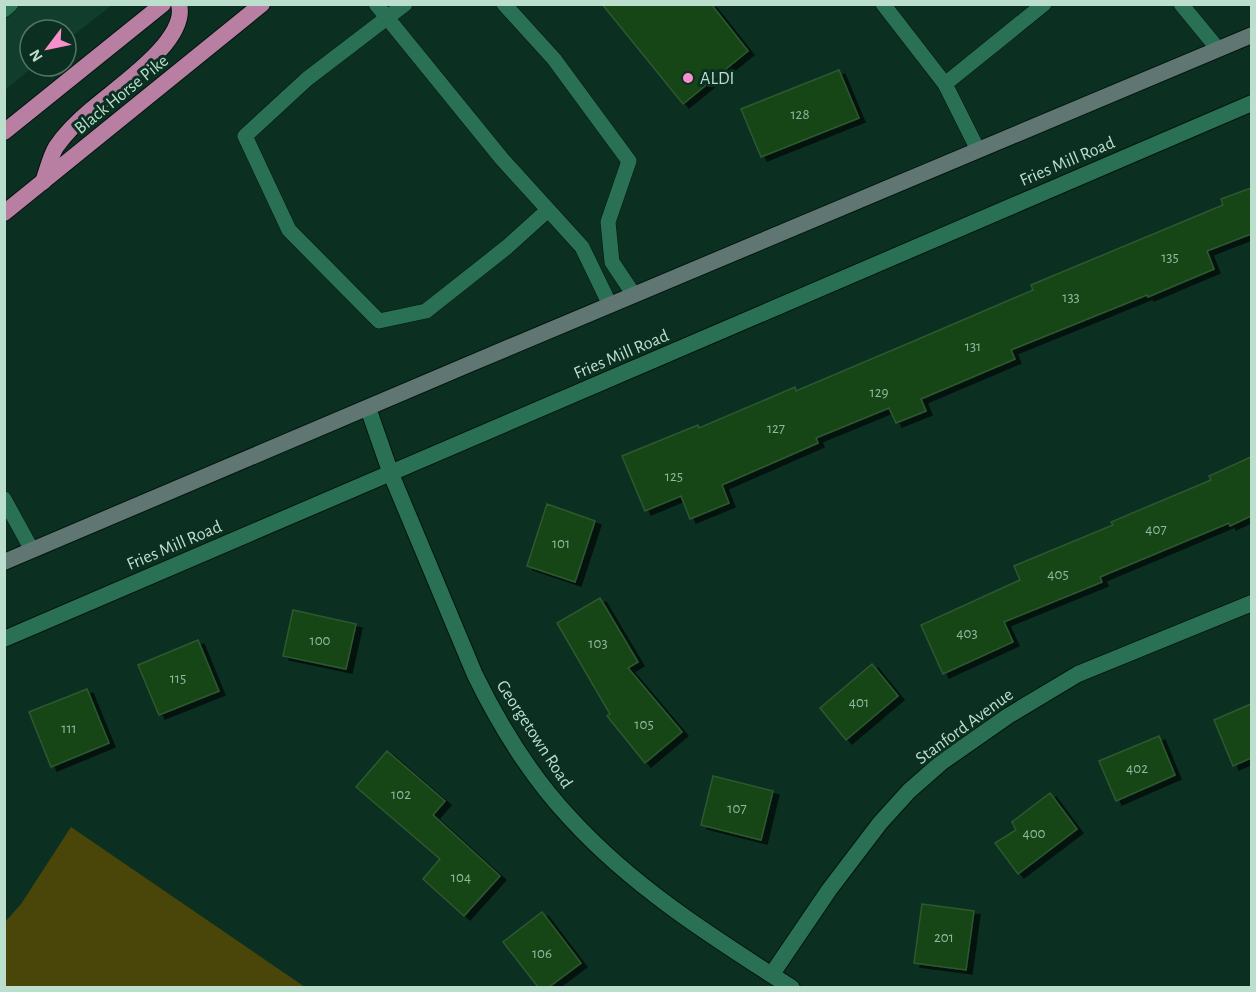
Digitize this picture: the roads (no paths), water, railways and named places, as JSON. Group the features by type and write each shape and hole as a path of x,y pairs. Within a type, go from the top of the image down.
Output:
{"highway":[{"path":"4,132 163,4"},
{"path":"43,182 56,148 89,111 162,50 175,28 180,10 179,4"},
{"name":"Black Horse Pike","path":"4,213 262,4"}],"main road":[{"path":"4,562 1251,35"}],"street":[{"name":"Fries Mill Road","path":"4,639 1251,103"},
{"name":"Georgetown Road","path":"368,408 391,474 467,656 490,704 550,794 588,837 641,884 696,925 792,987"},
{"name":"Stanford Avenue","path":"772,974 829,890 880,823 942,762 999,722 1078,674 1251,603"}],"lane":[{"path":"4,10 11,4"},
{"path":"376,4 502,159 582,247 610,305"},
{"path":"405,4 307,79 245,136 289,230 379,321 426,311 500,253 548,210"},
{"path":"504,4 554,59 629,160 608,222 612,262 634,295"},
{"path":"945,84 1044,4"},
{"path":"887,6 945,84 978,150"},
{"path":"1187,6 1218,49"},
{"path":"4,499 32,550"}],"place":[{"name":"ALDI","path":"688,78"}]}
